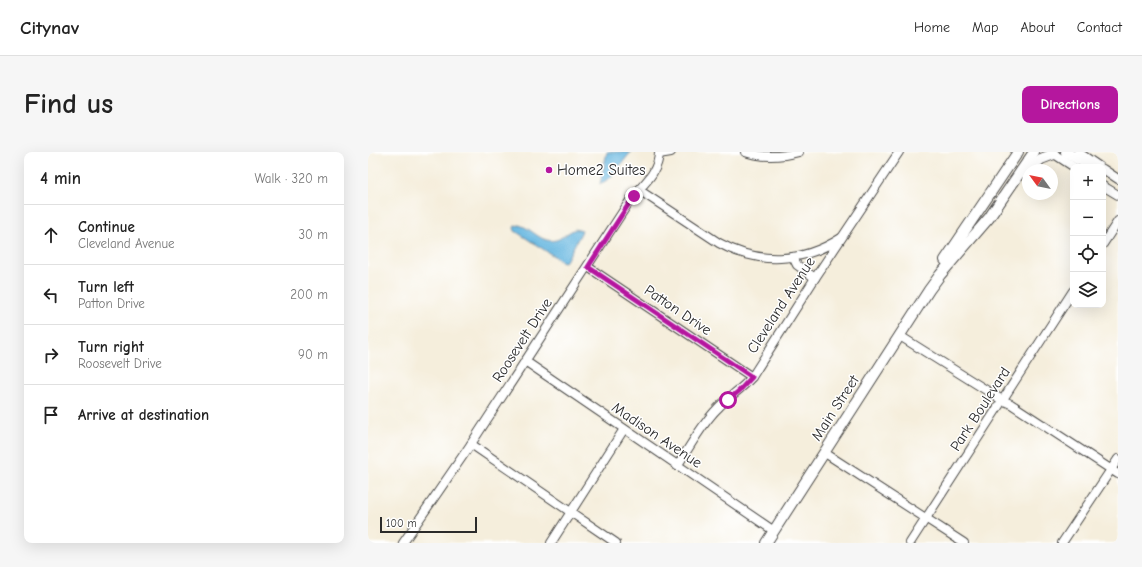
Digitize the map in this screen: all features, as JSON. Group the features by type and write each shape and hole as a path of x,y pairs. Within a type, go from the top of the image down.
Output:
{"main road":[{"name":"Main Street","path":"766,543 929,290 940,274 989,218 1034,152"},
{"path":"1066,152 1086,164"},
{"name":"Main Street","path":"929,290 940,267 1017,153"},
{"path":"1012,185 1041,159 1053,153"}],"street":[{"path":"659,153 671,152"},
{"path":"745,152 768,156 781,156 799,152"},
{"name":"Cleveland Avenue","path":"677,466 717,408 739,391 752,377 815,278 899,152"},
{"name":"Roosevelt Drive","path":"403,543 471,444 639,190 655,170 659,162 659,153"},
{"path":"1053,153 1070,164"},
{"path":"1081,153 1096,164"},
{"path":"1106,171 1118,179"},
{"path":"1106,188 1118,195"},
{"path":"639,190 719,243 731,250 751,256 780,259 793,257 810,253 842,237"},
{"path":"1106,239 1118,221"},
{"path":"793,257 797,265 815,278"},
{"name":"Patton Drive","path":"588,267 752,377"},
{"name":"Park Boulevard","path":"910,543 1070,296"},
{"path":"900,336 1017,408 1118,474"},
{"name":"Madison Avenue","path":"525,361 774,531"},
{"path":"551,543 624,429"},
{"path":"471,444 616,543"},
{"path":"825,453 964,543"},
{"path":"1062,543 1118,459"}],"water":[{"path":"607,152 631,152 610,178 600,184"},
{"path":"519,225 543,238 553,241 575,229 582,231 566,261 563,262 515,231 515,226"}],"place":[{"name":"Home2 Suites","path":"549,170"}],"route":[{"path":"634,196 588,267 752,377 728,400"}]}
